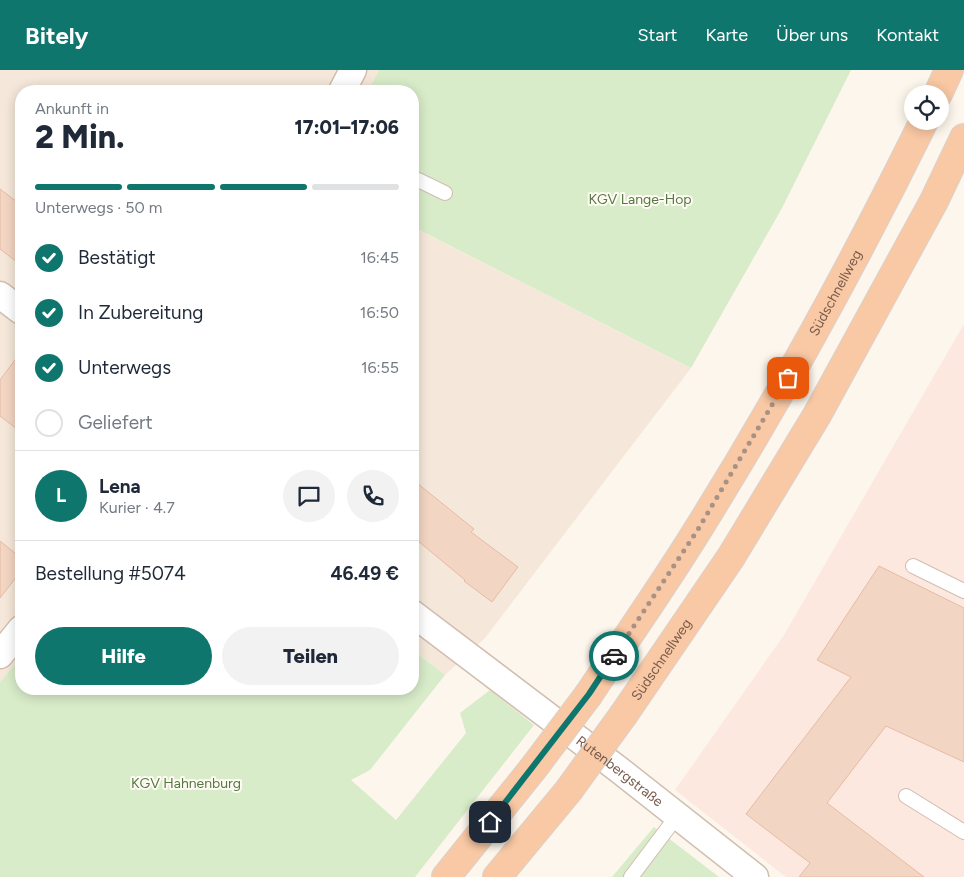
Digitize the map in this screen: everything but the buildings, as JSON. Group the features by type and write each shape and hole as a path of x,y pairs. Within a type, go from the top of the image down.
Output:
{"highway":[{"path":"942,85 949,70"},
{"name":"Südschnellweg","path":"446,877 589,694 697,531 779,395 895,181 920,130"},
{"name":"Südschnellweg","path":"497,877 569,790 624,714 731,557 817,415 934,201 964,138"}],"street":[{"path":"345,85 353,70"},
{"path":"0,295 15,306"},
{"name":"Rutenbergstraße","path":"419,618 618,768 755,877"},
{"path":"0,655 15,636"}],"lane":[{"path":"419,180 445,193"},
{"path":"912,566 964,591"},
{"path":"906,796 964,832"},
{"path":"631,877 677,816"}],"shaded area":[{"path":"0,70 379,70 371,85 15,85 15,664 0,682"},
{"path":"419,231 691,368 485,638 445,675 419,655"},
{"path":"964,324 964,877 786,877 675,790 784,635"}],"green space":[{"name":"KGV Lange-Hop","path":"379,70 851,70 782,208 691,368 419,230 419,85 371,85"},
{"name":"KGV Hahnenburg","path":"419,655 445,675 370,770 351,780 396,820 466,733 460,713 490,690 534,725 415,877 0,877 0,682 15,664 15,695 419,695"},
{"path":"654,827 719,877 612,877"}],"way so far":[{"path":"614,656 697,531 788,378"}],"route":[{"path":"490,822 589,694 614,656"}]}
